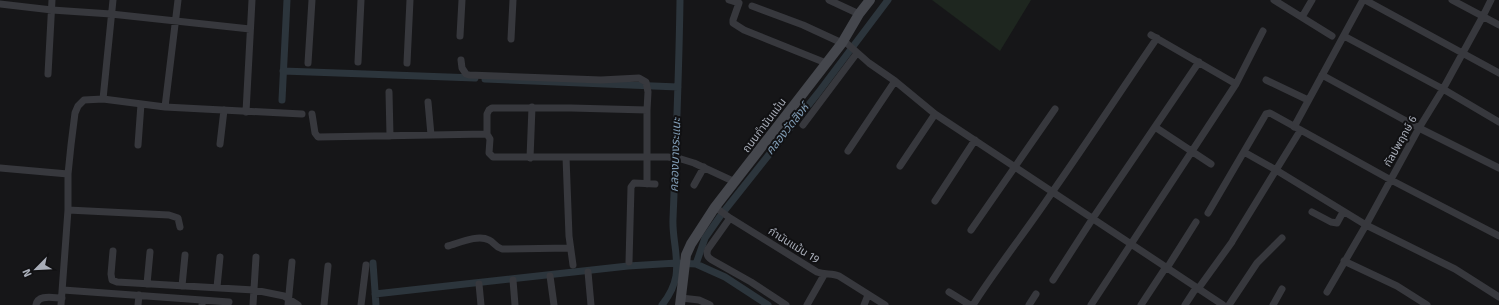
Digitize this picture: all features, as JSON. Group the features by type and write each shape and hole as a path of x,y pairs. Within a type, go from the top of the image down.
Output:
{"street":[{"path":"48,74 52,0"},
{"path":"103,99 113,0"},
{"path":"165,107 178,0"},
{"path":"246,112 252,0"},
{"path":"308,62 312,0"},
{"path":"358,62 361,0"},
{"path":"407,63 410,0"},
{"path":"460,36 462,0"},
{"path":"511,39 513,0"},
{"path":"729,0 739,3 733,23 744,30 826,63"},
{"path":"829,0 860,14"},
{"name":"ถนนกำนันแม้น","path":"680,301 686,255 691,244 723,213 735,182 826,63 849,46 860,14 870,0"},
{"path":"1274,0 1332,36"},
{"path":"1302,17 1312,0"},
{"path":"1185,305 1232,241 1276,170 1297,129 1308,100 1364,0 1499,73"},
{"path":"1452,0 1499,24"},
{"name":"กัลปพฤกษ์ 6","path":"1326,292 1366,225 1418,128 1443,89 1484,16 1491,0"},
{"path":"0,4 250,29"},
{"path":"752,6 803,25 849,46 935,114 1223,305"},
{"path":"1091,305 1236,84 1264,31"},
{"path":"949,292 971,305 998,267 1009,255 1053,192 1154,36 1236,84"},
{"path":"1344,36 1443,89 1499,122"},
{"path":"803,125 849,46"},
{"path":"461,60 464,71 469,76 601,80 639,78 646,82 648,92 647,184"},
{"path":"1053,280 1092,218 1199,62"},
{"path":"1322,75 1418,128 1499,168"},
{"path":"1266,80 1308,100"},
{"path":"848,152 895,81"},
{"path":"389,92 390,136"},
{"path":"36,305 37,300 40,298 61,302 68,210 68,174 75,113 78,106 84,100 103,99 165,107 302,114"},
{"path":"428,102 431,135"},
{"path":"138,145 141,104"},
{"path":"647,110 500,107 489,110 487,114 487,134 490,139 489,153 493,157 530,158 668,157 681,159 704,167 735,182"},
{"path":"530,158 532,107"},
{"path":"971,230 1055,109"},
{"path":"220,144 224,110"},
{"path":"1208,213 1266,114 1270,113 1275,114 1297,129 1391,180 1499,236"},
{"path":"312,114 314,133 318,137 487,134"},
{"path":"900,166 935,114"},
{"path":"1155,127 1211,164"},
{"path":"936,201 975,140"},
{"path":"1244,152 1343,212 1455,270 1499,297"},
{"path":"566,157 570,248 573,265"},
{"path":"694,185 704,167"},
{"path":"0,168 68,174"},
{"path":"629,262 632,187 634,183 655,184"},
{"path":"68,210 169,215 178,218 180,227"},
{"path":"1312,212 1337,223 1343,212"},
{"path":"723,213 708,249 707,256 786,305"},
{"name":"กำนันแม้น 19","path":"723,213 817,272 839,276 885,305"},
{"path":"1141,305 1196,222"},
{"path":"448,246 484,238 491,240 498,248 570,248"},
{"path":"1229,305 1257,263 1282,238"},
{"path":"113,251 111,274 112,280 123,283 254,290 284,296 288,302 298,305"},
{"path":"147,284 150,252"},
{"path":"182,286 185,256"},
{"path":"217,287 220,257"},
{"path":"253,305 256,257"},
{"path":"1344,261 1397,286 1427,305"},
{"path":"288,302 292,262"},
{"path":"361,305 366,265"},
{"path":"324,305 328,266"},
{"path":"588,272 591,305"},
{"path":"818,294 826,274"},
{"path":"807,305 826,274"},
{"path":"550,276 554,305"},
{"path":"513,280 515,305"},
{"path":"478,284 481,305"},
{"path":"1273,305 1282,289"},
{"path":"62,290 138,295 202,303 229,302"},
{"path":"1029,305 1036,294"},
{"path":"138,295 138,305"},
{"path":"864,305 868,295"},
{"path":"680,301 699,300 710,305"}],"shaded area":[{"path":"932,0 1031,0 1000,51"}],"waterway":[{"path":"282,100 287,0"},
{"name":"คลองบางระแนะ","path":"662,305 673,288 677,269 673,219 680,0"},
{"name":"คลองวัดสิงห์","path":"696,264 705,238 721,215 818,93 888,0"},
{"path":"283,71 475,78"},
{"path":"485,79 678,87"},
{"path":"373,263 376,305"},
{"path":"375,294 628,266 677,263 696,264 725,277 768,305"}]}
